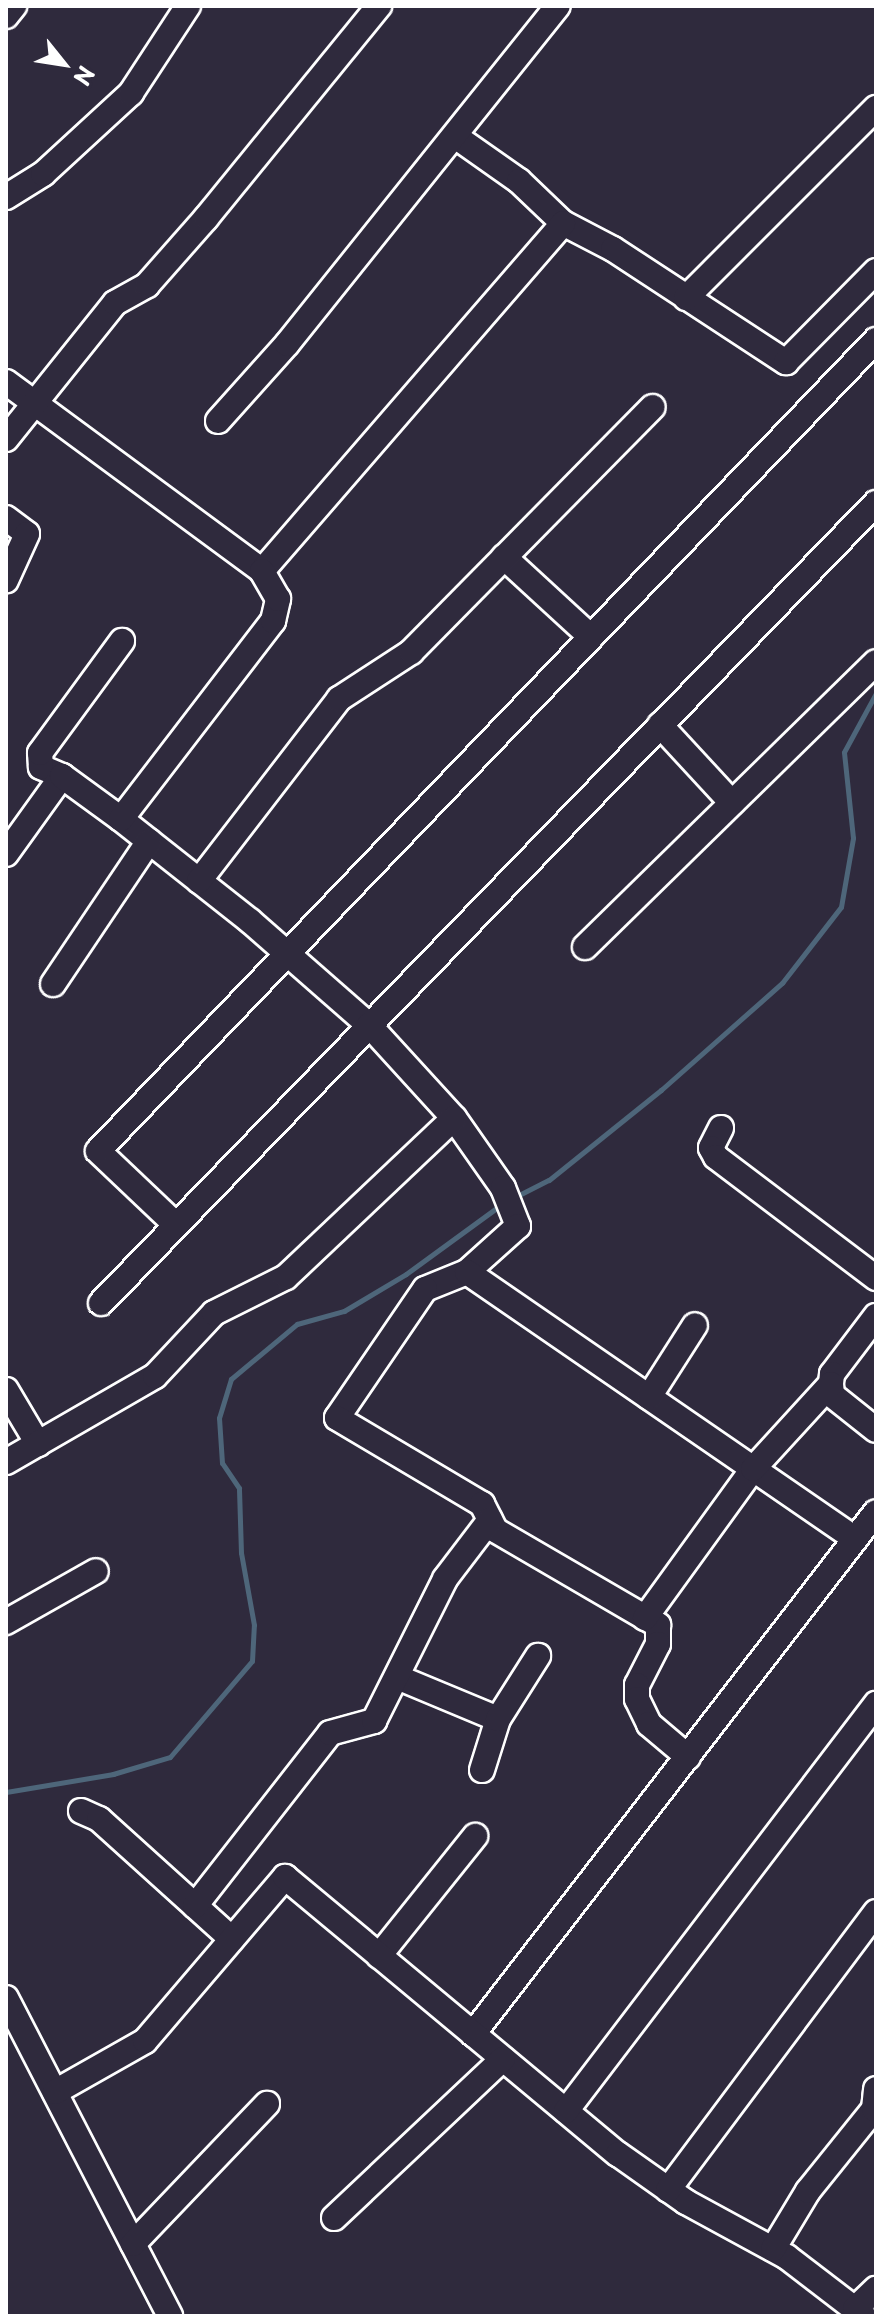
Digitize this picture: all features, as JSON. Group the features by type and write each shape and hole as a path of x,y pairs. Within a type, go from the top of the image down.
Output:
{"street":[{"path":"6,16 14,6"},
{"path":"6,197 43,174 131,93 188,6"},
{"path":"6,439 115,303 147,285 206,218 379,6"},
{"path":"218,421 455,136 558,6"},
{"path":"686,298 876,108"},
{"path":"455,136 519,181 563,223 786,362 876,271"},
{"path":"262,571 563,223"},
{"path":"175,1224 98,1151 285,951 876,340"},
{"path":"6,382 262,571 278,599 273,621 121,819"},
{"path":"199,881 339,699 411,652 653,407"},
{"path":"101,1303 876,503"},
{"path":"6,518 27,534 6,580"},
{"path":"504,557 591,637"},
{"path":"122,641 40,753 41,767 62,776 149,841 285,951 369,1025 454,1118 503,1188 518,1226 467,1272 425,1289 337,1418 482,1504 495,1530 658,1625 658,1644 637,1685 637,1699 649,1724 688,1757"},
{"path":"585,947 876,662"},
{"path":"660,725 732,803"},
{"path":"6,854 62,776"},
{"path":"53,984 149,841"},
{"path":"6,1462 155,1376 214,1313 286,1277 454,1118"},
{"path":"721,1128 711,1148 716,1157 876,1278"},
{"path":"467,1272 855,1539"},
{"path":"876,1316 832,1374 831,1384 832,1395 876,1430"},
{"path":"649,1397 695,1325"},
{"path":"645,1618 753,1469 831,1384"},
{"path":"6,1390 38,1444"},
{"path":"473,2034 876,1512"},
{"path":"195,1906 330,1733 374,1721 445,1579 490,1520"},
{"path":"6,1622 96,1571"},
{"path":"482,1770 498,1719 538,1656"},
{"path":"397,1677 498,1719"},
{"path":"566,2111 876,1704"},
{"path":"81,1811 99,1819 232,1939"},
{"path":"379,1956 475,1836"},
{"path":"55,2092 145,2041 285,1877 566,2111 668,2190 773,2249 860,2313 876,2289"},
{"path":"668,2190 876,1912"},
{"path":"6,1998 170,2316"},
{"path":"334,2218 503,2059"},
{"path":"773,2249 808,2191 874,2109 876,2089"},
{"path":"133,2244 267,2104"}],"waterway":[{"path":"515,1197 549,1180 661,1090 782,983 841,907 853,838 844,752 876,693"},
{"path":"6,1792 113,1774 170,1757 252,1661 254,1625 241,1553 239,1488 222,1463 219,1418 231,1379 297,1324 344,1311 406,1274 502,1204"}]}
